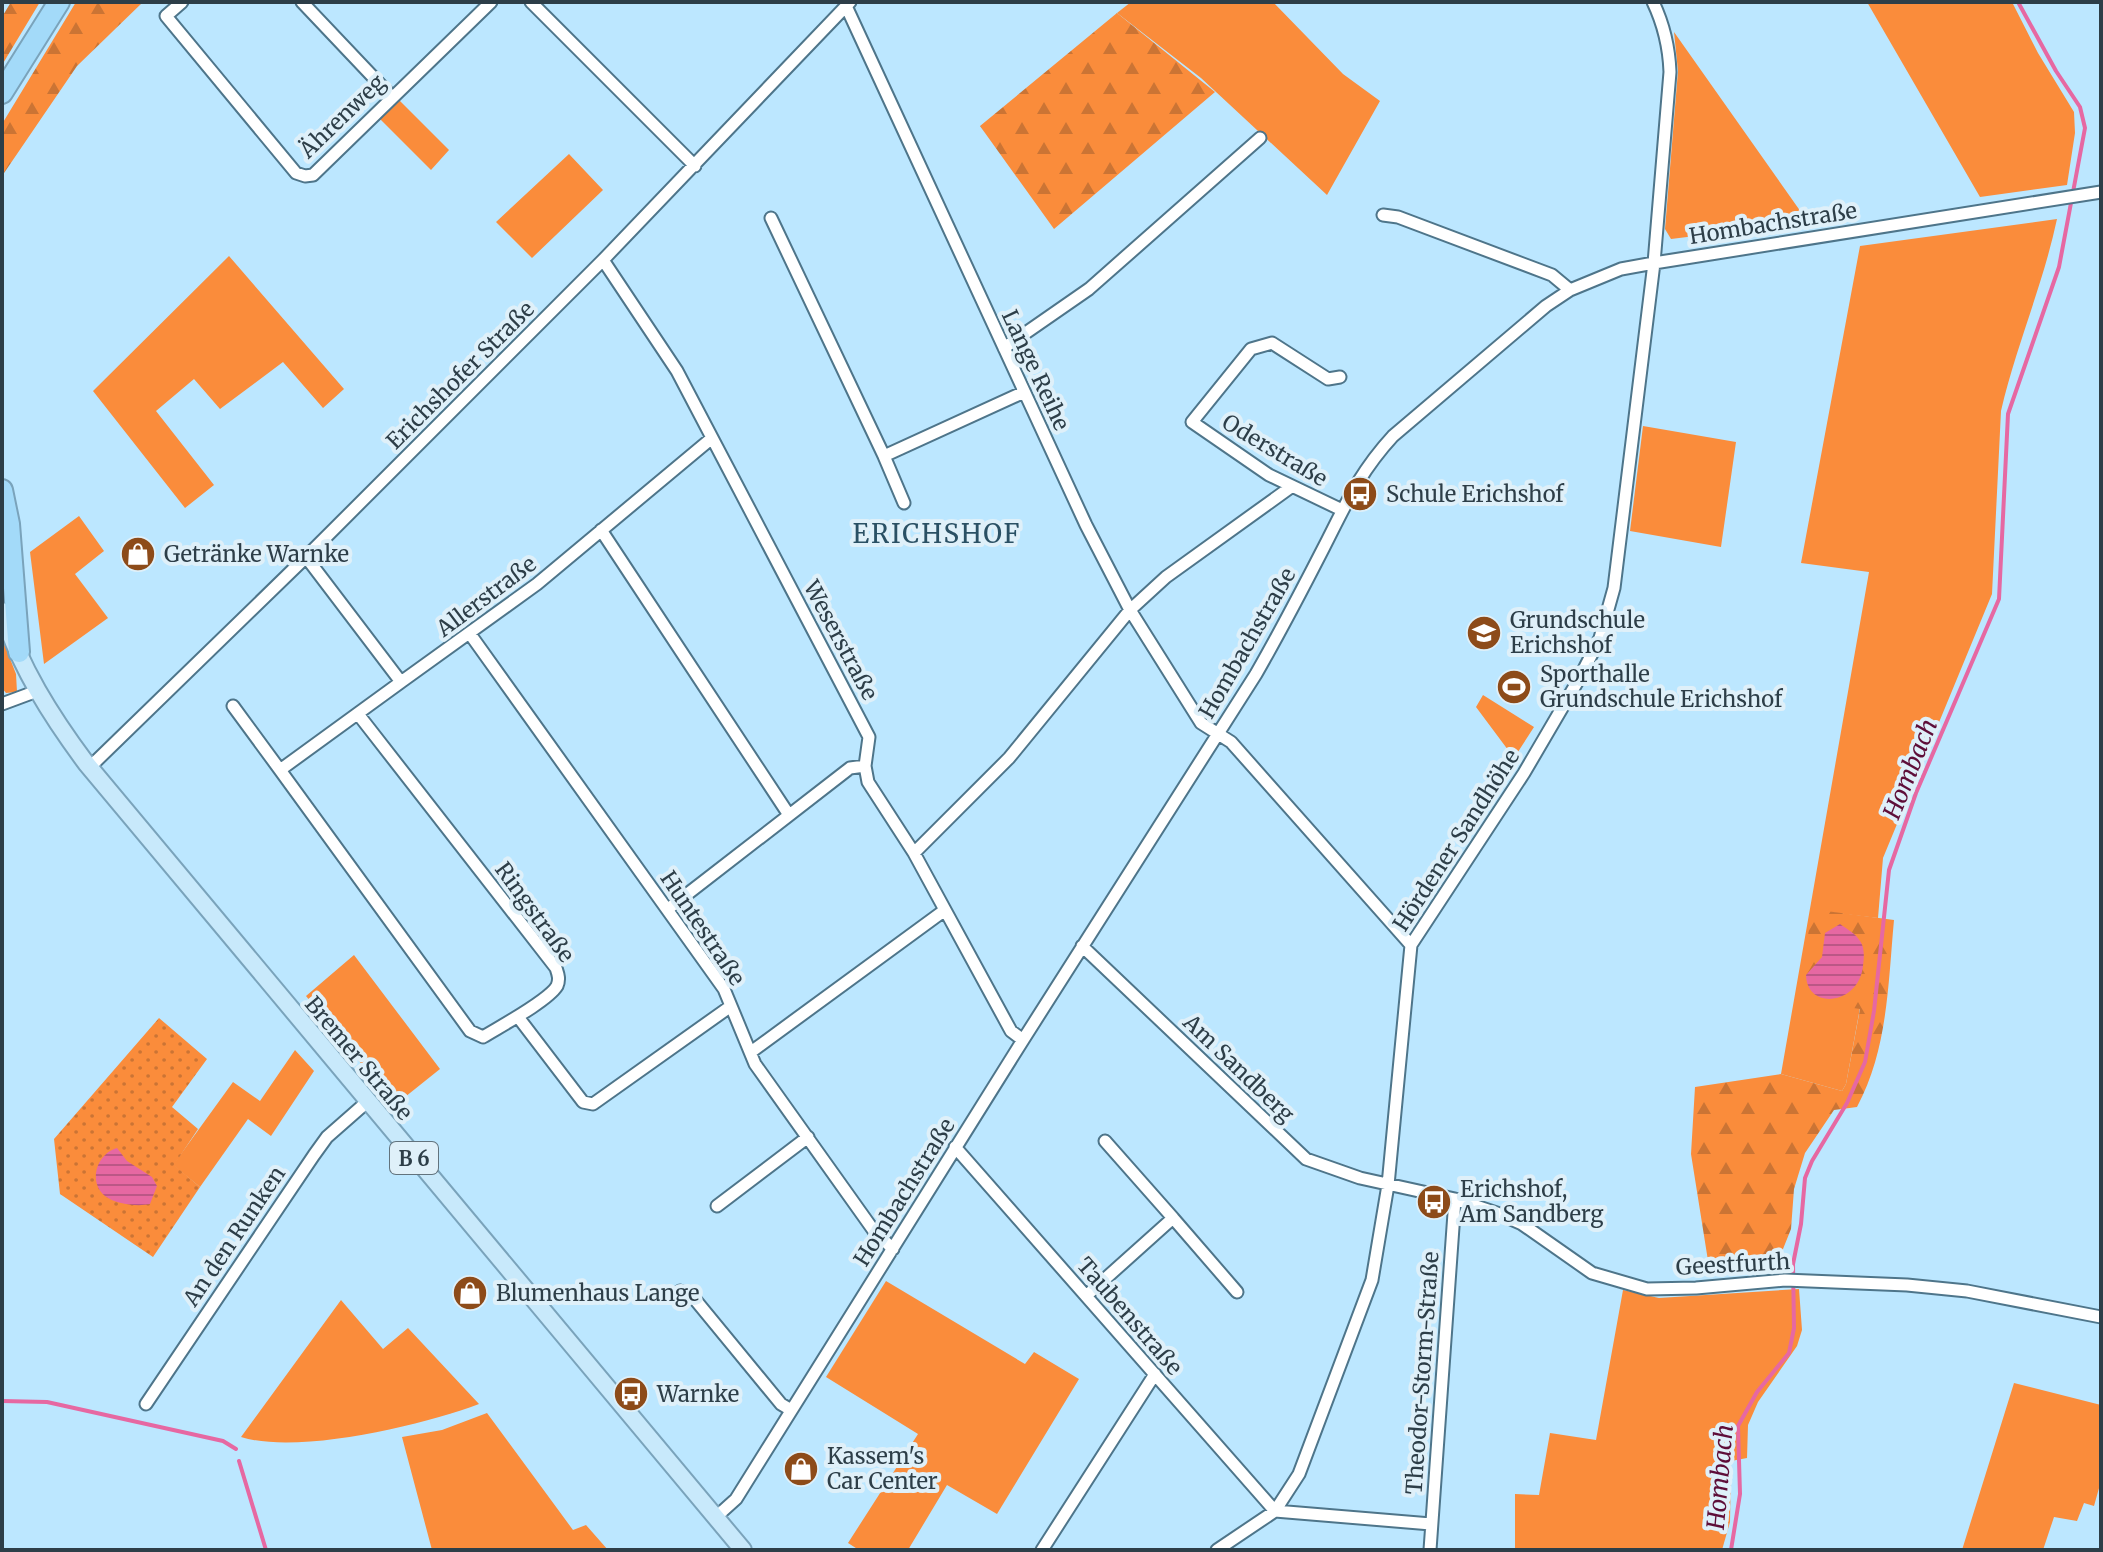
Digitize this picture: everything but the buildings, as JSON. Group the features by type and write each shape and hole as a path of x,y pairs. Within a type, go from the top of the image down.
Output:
{"highway":[{"path":"2,93 59,2"},
{"name":"B 6","path":"2,490 9,524 19,652"}],"main road":[{"name":"Bremer Straße","path":"2,611 49,713 90,767 743,1550"}],"street":[{"name":"Ährenweg","path":"182,2 166,16 296,173 305,176 313,175 491,2"},
{"path":"302,2 392,97"},
{"path":"531,2 695,166"},
{"name":"Hördener Sandhöhe","path":"1217,1550 1275,1511 1299,1474 1372,1280 1388,1185 1411,945 1524,773 1600,638 1614,588 1654,263 1670,72 1670,52 1653,2"},
{"name":"Erichshofer Straße","path":"90,767 306,557 603,260 848,4"},
{"name":"Lange Reihe","path":"848,4 1024,392 1086,525 1130,610 1201,723 1236,748 1411,945"},
{"path":"1004,348 1089,289 1260,138"},
{"name":"Hombachstraße","path":"716,1517 736,1499 1217,735 1288,617 1353,487 1372,458 1393,436 1546,306 1570,290 1621,269 2101,192"},
{"path":"1383,215 1398,217 1552,275 1570,290"},
{"path":"771,218 904,503"},
{"name":"Weserstraße","path":"603,260 677,371 869,737 865,766 868,782 914,853 1011,1031 1023,1040"},
{"name":"Oderstraße","path":"1340,377 1328,379 1272,343 1261,344 1251,349 1192,422 1291,487 1342,510"},
{"path":"884,456 1024,392"},
{"name":"Allerstraße","path":"401,682 537,584 712,438"},
{"path":"914,853 1027,739 1130,610 1166,577 1291,487"},
{"path":"601,530 789,815"},
{"path":"280,770 401,682 306,557"},
{"name":"Huntestraße","path":"470,634 724,989 755,1064 874,1231 893,1249"},
{"path":"2,704 37,691"},
{"name":"Ringstraße","path":"233,706 470,1031 483,1037 518,1017 556,989 559,979 556,968 358,714"},
{"path":"668,909 850,768 865,766"},
{"path":"751,1052 945,910"},
{"name":"Am Sandberg","path":"1082,946 1306,1159 1388,1185"},
{"path":"518,1017 583,1102 593,1104 731,1006"},
{"name":"An den Runken","path":"146,1404 327,1137 368,1101"},
{"path":"717,1206 808,1137"},
{"path":"1105,1141 1237,1292"},
{"name":"Taubenstraße","path":"955,1147 1275,1511"},
{"name":"Geestfurth","path":"1388,1185 1455,1199 1522,1224 1592,1273 1647,1289 1791,1280 1877,1283 1967,1291 2101,1317"},
{"name":"Theodor-Storm-Straße","path":"1430,1550 1455,1199"},
{"path":"1086,1296 1173,1218"},
{"path":"680,1291 693,1297 781,1404 791,1410"},
{"path":"1042,1550 1155,1374"},
{"path":"1275,1511 1431,1524"}],"green space":[{"path":"11,2 40,2 2,65 2,17"},
{"path":"76,2 143,2 77,66 2,176 2,124"},
{"path":"1131,2 1273,2 1343,74 1380,101 1327,195 1201,78 1117,13"},
{"path":"1867,2 2012,2 2074,112 2075,133 2067,185 1980,197"},
{"path":"1117,13 1215,92 1054,229 980,126"},
{"path":"1674,32 1808,222 1671,239 1665,229 1678,71"},
{"path":"397,98 449,150 431,170 378,117"},
{"path":"569,154 603,190 532,258 496,222"},
{"path":"2057,219 2001,411 1992,594 1883,858 1878,918 1811,910 1860,1008 1846,1084 1842,1091 1781,1074 1869,572 1801,563 1860,246"},
{"path":"229,256 344,389 323,408 283,362 220,409 194,379 156,411 214,485 185,508 93,391"},
{"path":"1643,426 1736,442 1721,547 1630,531"},
{"path":"79,516 104,551 75,574 108,618 44,664 30,552"},
{"path":"2,638 16,674 17,692 6,693 2,688"},
{"path":"1483,695 1534,727 1514,758 1476,707"},
{"path":"1811,909 1894,920 1885,1016 1875,1062 1857,1107 1834,1110 1805,1153 1794,1189 1791,1229 1777,1264 1709,1267 1691,1154 1695,1087 1781,1074 1842,1091 1846,1084 1860,1009 1801,1000"},
{"path":"354,955 440,1069 395,1105 306,996"},
{"path":"159,1018 207,1059 172,1107 198,1129 174,1165 200,1187 153,1257 60,1194 54,1139"},
{"path":"295,1050 314,1071 271,1136 248,1119 200,1187 173,1165 233,1082 260,1101"},
{"path":"886,1281 1025,1364 1034,1352 1079,1379 997,1514 947,1485 908,1550 859,1550 848,1543 918,1434 826,1377"},
{"path":"1799,1289 1802,1330 1797,1346 1758,1402 1748,1425 1747,1458 1731,1461 1730,1522 1722,1550 1515,1550 1515,1494 1539,1495 1550,1433 1596,1440 1623,1290 1659,1298"},
{"path":"341,1300 383,1349 408,1328 479,1404 426,1421 327,1440 265,1442 241,1437"},
{"path":"2014,1383 2101,1405 2101,1481 2094,1506 2084,1503 2077,1521 2054,1517 2043,1550 1962,1550"},
{"path":"487,1413 573,1530 586,1525 608,1550 432,1550 402,1437 442,1430"}],"shaded area":[{"path":"1840,924 1862,944 1863,966 1853,989 1833,999 1823,998 1809,987 1806,975 1822,957 1825,933"},
{"path":"117,1148 127,1161 152,1177 157,1186 150,1204 120,1203 109,1199 100,1190 97,1168 110,1151"}],"waterway":[{"name":"Hombach","path":"1731,1550 1740,1494 1738,1426 1757,1392 1789,1353 1794,1328 1793,1264 1805,1178 1847,1103 1865,1062 1874,1011 1889,870 1916,793 1999,599 2008,414 2059,267 2085,128 2080,107 2018,2"},
{"path":"2,1401 47,1402 223,1441 236,1449"},
{"path":"239,1461 266,1550"}],"place":[{"name":"Schule Erichshof","path":"1360,494"},
{"name":"Getränke Warnke","path":"138,554"},
{"name":"Grundschule Erichshof","path":"1484,633"},
{"name":"Sporthalle Grundschule Erichshof","path":"1514,687"},
{"name":"Erichshof, Am Sandberg","path":"1434,1202"},
{"name":"Blumenhaus Lange","path":"470,1293"},
{"name":"Warnke","path":"631,1394"},
{"name":"Kassem's Car Center","path":"801,1469"}],"district":[{"name":"ERICHSHOF","path":"937,533"}]}
